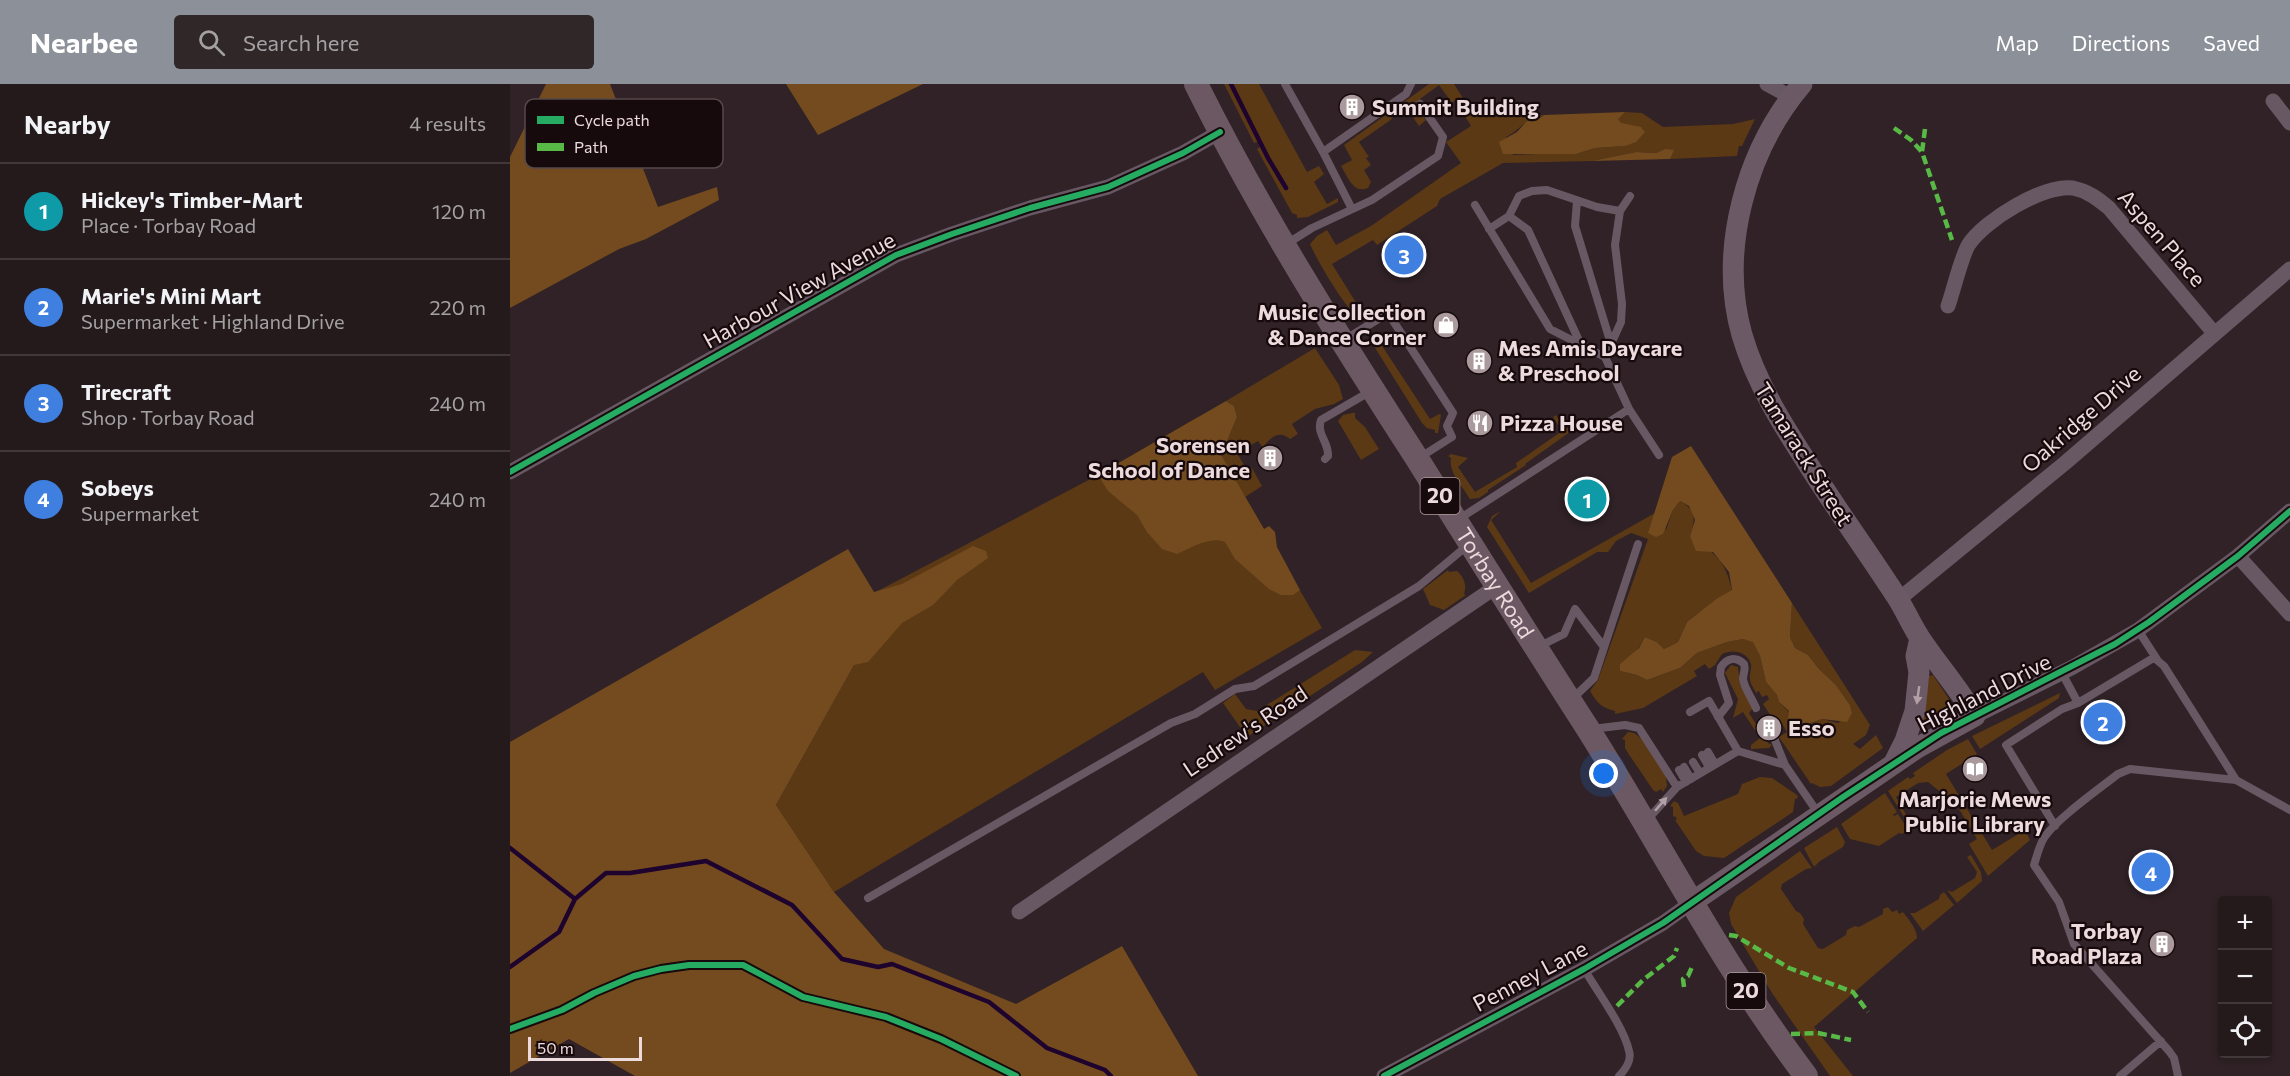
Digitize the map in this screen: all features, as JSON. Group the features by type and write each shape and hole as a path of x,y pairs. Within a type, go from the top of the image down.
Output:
{"main road":[{"name":"Torbay Road","path":"1196,84 1220,132 1284,246 1372,391 1588,729 1646,822 1691,903 1770,1029 1806,1076"}],"street":[{"path":"1767,84 1796,91"},
{"name":"Tamarack Street","path":"1796,91 1764,143 1738,215 1735,293 1742,333 1755,374 1773,409 1898,600 1920,638 1975,716"},
{"path":"2273,101 2290,123"},
{"name":"Harbour View Avenue","path":"510,472 896,255 1030,208 1108,187 1183,153 1220,132"},
{"name":"Aspen Place","path":"1948,306 1967,246 1982,228 2034,197 2054,189 2072,188 2092,194 2109,208 2214,333"},
{"name":"Oakridge Drive","path":"1898,600 2057,470 2290,269"},
{"name":"Highland Drive","path":"1691,903 1941,733 2062,673 2138,630 2238,556 2290,511"},
{"path":"2238,556 2290,614"},
{"name":"Ledrew's Road","path":"1018,912 1497,586"},
{"path":"1893,765 1905,741 1915,711 1919,672 1916,656 1920,638"},
{"name":"Penney Lane","path":"1384,1076 1584,969 1663,923 1691,903"}],"lane":[{"path":"1285,84 1352,209"},
{"path":"1323,152 1406,94 1411,84"},
{"path":"1284,246 1312,228 1372,200 1438,156 1443,137 1420,104"},
{"path":"1489,230 1509,216 1519,196 1532,191 1548,190 1577,201 1620,211"},
{"path":"1605,357 1621,322 1622,304 1615,245 1620,211 1630,196"},
{"path":"1577,201 1575,226 1611,344"},
{"path":"1475,206 1550,329 1605,357 1629,409 1659,455"},
{"path":"1509,216 1528,230 1581,345"},
{"path":"1342,342 1388,313 1453,413 1447,426 1452,437 1417,460"},
{"path":"1325,459 1328,456 1328,447 1319,432 1321,420 1372,391"},
{"path":"1455,521 1629,409"},
{"path":"868,898 1172,723 1195,714 1235,689 1254,686 1419,585 1470,544"},
{"path":"1570,702 1594,678 1638,544"},
{"path":"1536,648 1564,634 1575,609 1604,647"},
{"path":"2138,630 2155,657 2164,666 2236,780"},
{"path":"2055,826 2006,745 2062,709 2079,703 2155,657"},
{"path":"1718,717 1729,703 1720,675 1721,667 1730,659 1744,664 1746,670 1744,683 1756,708"},
{"path":"2062,673 2079,703"},
{"path":"1690,712 1709,701 1738,751 1785,765"},
{"path":"1588,729 1633,725 1639,728 1649,737 1677,787"},
{"path":"1774,738 1785,765 1819,814"},
{"path":"1646,822 1677,787 1738,751"},
{"path":"1705,754 1712,766"},
{"path":"1693,762 1700,773"},
{"path":"1682,768 1688,780"},
{"path":"2178,1076 2174,1058 2161,1041 2074,944 2059,902 2034,865 2044,838 2055,826 2118,774 2130,769 2236,780 2290,810"},
{"path":"1584,969 1619,1028 1630,1053 1628,1062 1619,1076"},
{"path":"2120,1076 2161,1041"}],"shaded area":[{"path":"546,84 610,84 616,99 539,99"},
{"path":"786,84 923,84 818,135"},
{"path":"1224,84 1259,84 1307,172 1319,166 1324,174 1314,182 1327,204 1338,198 1338,202 1308,217 1297,218 1297,215 1292,213 1257,149 1260,147 1258,142 1254,143"},
{"path":"1429,84 1454,84 1470,109 1488,117 1544,115 1526,123 1506,137 1513,155 1576,154 1595,148 1625,146 1628,126 1621,124 1617,119 1625,112 1642,113 1663,127 1733,124 1755,119 1742,146 1739,146 1737,156 1670,159 1671,153 1665,149 1656,153 1636,152 1592,161 1503,163 1440,199 1437,206 1377,245 1373,240 1332,264 1365,317 1359,317 1338,293 1310,244 1327,230 1336,245 1371,226 1461,163 1446,142 1471,126 1455,100 1452,103 1439,85 1420,99 1420,104 1414,103 1426,120 1419,126 1405,106 1391,116 1392,119 1359,142 1369,157 1366,158 1371,165 1364,170 1371,182 1368,188 1355,187 1341,166 1352,160 1344,145"},
{"path":"1625,112 1618,119 1621,123 1641,127 1645,132 1636,142 1625,146 1595,148 1576,154 1503,154 1499,142 1517,132 1527,121 1537,120 1544,115"},
{"path":"525,127 525,168 643,168 658,207 717,187 719,200 646,239 619,249 510,308 510,157"},
{"path":"1665,149 1674,150 1670,159 1592,161 1636,152 1656,153"},
{"path":"1375,335 1430,419 1441,415 1438,433 1422,423 1372,343"},
{"path":"1315,348 1339,385 1343,399 1315,409 1292,424 1298,434 1290,439 1278,435 1271,438 1263,448 1258,441 1237,453 1247,470 1252,468 1262,486 1245,497 1322,628 1215,690 1203,672 834,892 776,805 854,665 874,593 1098,475 1198,417 1221,454 1237,417 1234,406 1226,401"},
{"path":"1226,401 1234,406 1237,417 1221,455 1264,529 1269,526 1275,532 1277,547 1300,590 1293,595 1281,595 1269,589 1235,559 1225,542 1213,540 1177,554 1162,549 1147,532 1137,515 1108,491 1098,475"},
{"path":"1355,413 1355,418 1365,427 1379,449 1361,460 1338,421 1343,415"},
{"path":"1556,415 1565,429 1586,418 1488,492 1479,498 1470,499 1454,474 1451,458 1448,456 1451,454 1468,458 1458,467 1475,492 1517,467 1516,463 1562,431 1553,417"},
{"path":"1691,446 1792,603 1790,637 1795,648 1808,655 1836,685 1850,705 1852,713 1847,722 1822,719 1802,726 1795,725 1788,719 1789,711 1779,702 1777,695 1766,682 1760,656 1753,642 1743,639 1697,653 1680,668 1647,680 1620,671 1620,664 1639,648 1645,637 1657,642 1664,649 1678,642 1687,622 1716,599 1732,590 1729,572 1713,552 1696,551 1690,536 1695,520 1689,506 1680,501 1673,510 1663,534 1656,537 1648,533 1672,457"},
{"path":"1680,501 1686,504 1692,512 1693,525 1690,536 1718,558 1726,572 1732,591 1716,599 1687,622 1678,642 1664,649 1657,642 1645,637 1620,671 1647,680 1680,668 1697,653 1727,642 1743,639 1753,641 1760,656 1766,682 1777,695 1779,702 1803,726 1822,719 1838,723 1852,713 1850,705 1836,685 1808,655 1795,648 1790,637 1792,603 1870,725 1866,735 1853,744 1860,749 1876,735 1883,748 1831,786 1820,787 1811,784 1779,737 1787,732 1780,720 1775,722 1763,704 1769,699 1767,695 1762,697 1759,691 1756,693 1750,681 1751,664 1746,656 1739,652 1722,654 1715,665 1709,669 1705,664 1694,671 1697,676 1643,708 1615,714 1615,711 1603,707 1595,699 1590,691 1598,680 1648,539 1631,533 1616,541 1608,552 1597,552 1529,593 1487,527 1492,516 1501,511 1491,520 1531,583 1655,513 1666,530 1673,510"},
{"path":"973,546 986,551 988,558 957,580 933,605 902,623 868,662 854,665 776,805 834,892 884,949 1016,1004 1122,946 1198,1076 635,1076 569,1039 510,1073 510,742 848,549 874,592 902,584"},
{"path":"1448,570 1449,572 1457,571 1461,576 1465,584 1464,594 1466,595 1444,610 1430,605 1423,589"},
{"path":"1355,650 1373,652 1362,662 1247,737 1223,703 1235,694 1246,709 1257,711"},
{"path":"1731,665 1738,667 1740,684 1753,708 1749,713 1768,743 1772,745 1769,748 1751,749 1751,745 1760,738 1743,712 1733,718 1738,699 1725,673"},
{"path":"1933,675 1953,705 1922,722 1929,676"},
{"path":"2060,693 2059,698 1980,749 1972,736"},
{"path":"1628,732 1642,739 1666,776 1667,786 1663,792 1661,789 1656,792 1653,790 1625,748 1625,740 1622,739"},
{"path":"1968,739 1977,754 1946,774 1992,850 2025,830 2030,840 1988,876 1969,844 1977,839 1953,799 1948,798 1928,782 1918,783 1896,797 1912,825 1911,828 1888,791 1908,777 1910,779 1915,776 1913,773 1947,750"},
{"path":"1760,777 1772,778 1797,795 1793,812 1724,858 1704,856 1696,851 1675,820 1677,819 1675,816 1673,817 1673,807 1670,806 1674,801 1678,803 1684,816 1738,794 1742,784"},
{"path":"1885,793 1897,812 1893,815 1898,814 1908,830 1879,846 1850,839 1841,824"},
{"path":"1837,827 1845,842 1843,847 1814,867 1804,848"},
{"path":"1800,851 1812,868 1806,869 1782,884 1781,889 1804,919 1803,924 1818,948 1823,949 1846,935 1847,930 1855,926 1859,927 1883,914 1883,909 1888,907 1892,912 1897,910 1899,914 1903,912 1917,934 1917,938 1814,1027 1853,1076 1830,1076 1772,993 1731,924 1729,913 1736,897"},
{"path":"1971,855 1981,872 1982,881 1957,903 1947,890 1952,892 1975,878 1977,872 1967,857"},
{"path":"1944,892 1954,905 1923,931 1910,913 1915,913 1939,899"}],"waterway":[{"path":"1231,84 1268,158 1286,188"},
{"path":"510,848 575,899"},
{"path":"510,967 559,932 575,899 606,873 630,873 706,861 792,905 842,959 878,967 892,964 989,1002 1047,1048 1105,1070 1111,1076"}],"marked path":[{"path":"1894,128 1911,140 1922,152"},
{"path":"1925,129 1922,152 1952,240"},
{"path":"1729,935 1736,936 1789,968 1853,992 1868,1012"},
{"path":"1617,1006 1643,980 1674,956 1677,948"},
{"path":"1684,987 1683,979 1688,976 1692,967"},
{"path":"1791,1034 1818,1033 1851,1040"}],"cycle path":[{"path":"510,472 896,255 1030,208 1108,187 1183,153 1220,132"},
{"path":"1384,1076 1584,969 1663,923 1843,797 1941,733 2115,644 2149,622 2238,556 2290,511"},
{"path":"510,1029 562,1010 634,976 689,965 743,965 803,997 886,1017 941,1039 1016,1076"}],"place":[{"name":"Summit Building","path":"1352,107"},
{"name":"Tirecraft","path":"1404,255"},
{"name":"Music Collection & Dance Corner","path":"1446,325"},
{"name":"Mes Amis Daycare & Preschool","path":"1479,361"},
{"name":"Pizza House","path":"1480,423"},
{"name":"Sorensen School of Dance","path":"1270,458"},
{"name":"Hickey's Timber-Mart","path":"1587,499"},
{"name":"Marie's Mini Mart","path":"2103,722"},
{"name":"Esso","path":"1769,728"},
{"name":"Marjorie Mews Public Library","path":"1975,769"},
{"name":"Sobeys","path":"2151,872"},
{"name":"Torbay Road Plaza","path":"2162,944"}]}
